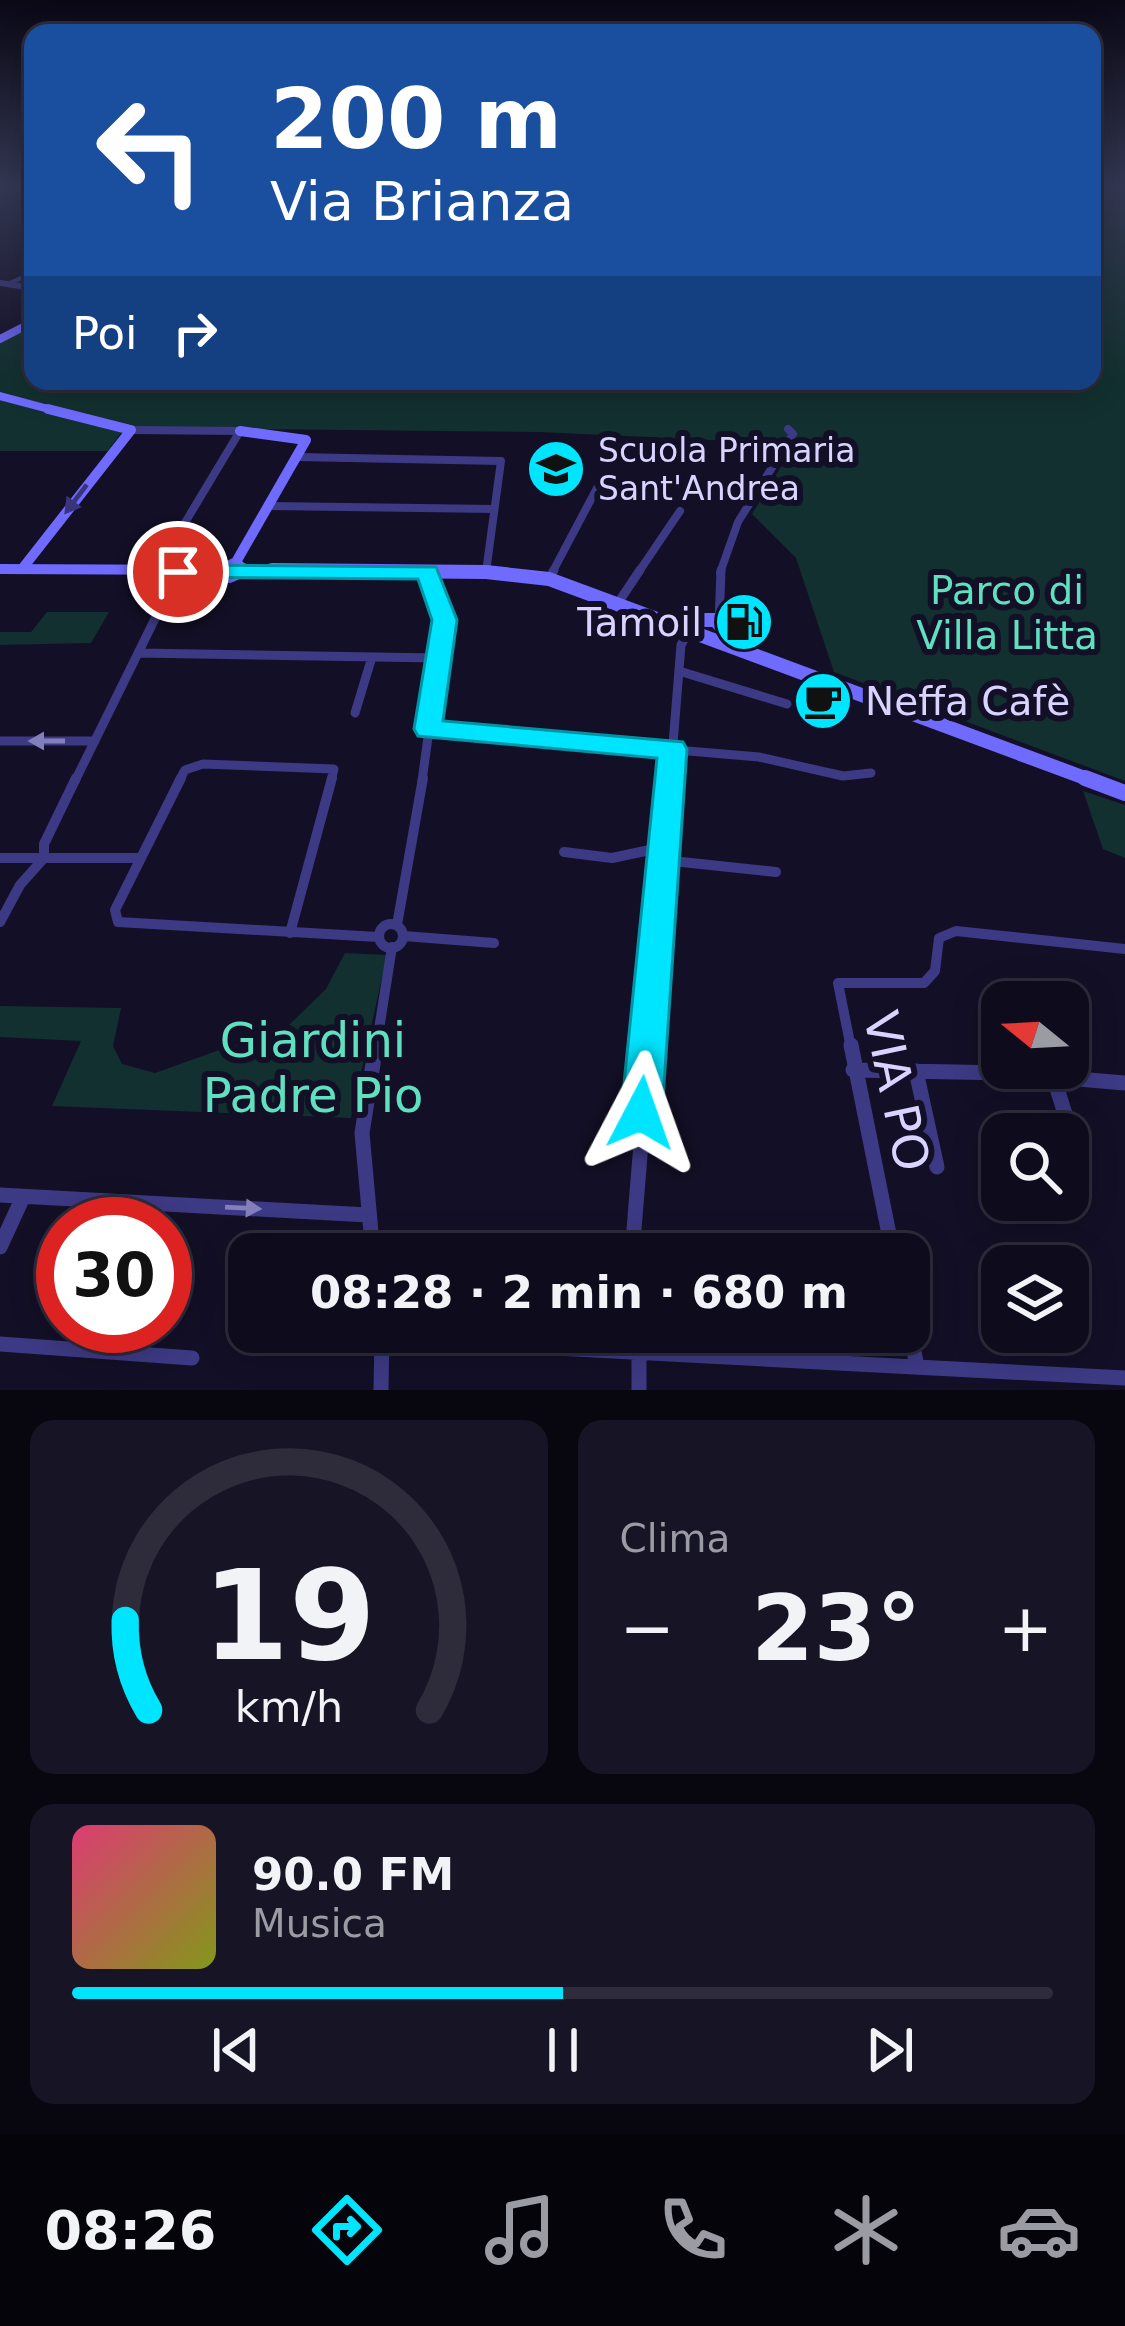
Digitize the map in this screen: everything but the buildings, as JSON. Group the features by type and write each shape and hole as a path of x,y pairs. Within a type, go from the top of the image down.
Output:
{"main road":[{"path":"0,396 131,430 22,569"},
{"path":"240,431 306,438 240,566"},
{"path":"0,569 178,572 240,566 486,572 549,579 660,617 706,625 757,654 1125,793"}],"street":[{"path":"634,1233 681,645 706,625 734,522 793,434 788,429"},
{"path":"131,430 240,431"},
{"path":"156,571 240,431"},
{"path":"297,457 501,461 486,572"},
{"path":"549,579 597,488"},
{"path":"268,506 494,509"},
{"path":"618,603 680,511"},
{"path":"0,922 20,885 44,858 44,844 178,572"},
{"path":"370,1233 362,1133 413,853 443,609 428,572"},
{"path":"139,653 437,658"},
{"path":"355,713 371,657"},
{"path":"679,671 787,704"},
{"path":"428,729 759,757 843,776 871,773"},
{"path":"0,741 95,741"},
{"path":"290,933 334,770 193,766 179,776 114,918 127,925 290,933 378,937 398,936 494,943"},
{"path":"564,852 628,857 664,854 776,872"},
{"path":"0,858 140,858"},
{"path":"378,937 384,927 398,936"},
{"name":"VIA PO","path":"888,1233 838,983 923,983 935,971 937,944 946,932 1125,949"},
{"path":"853,1070 981,1073"},
{"path":"916,1071 937,1168"},
{"path":"1089,1080 1125,1083"},
{"path":"0,1196 368,1215"},
{"path":"0,1247 23,1197"},
{"path":"0,1344 192,1358"},
{"path":"381,1390 382,1353"},
{"path":"639,1353 639,1390"},
{"path":"676,1353 1125,1378"},
{"path":"914,1353 917,1366"}],"green space":[{"name":"Parco di Villa Litta","path":"1101,251 1125,251 1125,781 834,672 796,558 752,514 795,444 539,432 144,428 0,393 0,342 24,330 24,390 1101,390"},
{"path":"0,399 123,430 108,451 0,451"},
{"path":"47,612 109,612 91,643 0,645 0,632 31,632"},
{"path":"1083,791 1125,805 1125,858 1103,849"},
{"name":"Giardini Padre Pio","path":"345,953 387,955 351,1118 52,1106 81,1041 0,1037 0,1006 121,1008 113,1046 122,1064 155,1073 289,1025 326,989"}],"place":[{"name":"Scuola Primaria Sant'Andrea","path":"556,469"},
{"name":"Tamoil","path":"744,622"},
{"name":"Neffa Cafè","path":"823,701"}],"route":[{"path":"178,572 220,570 229,576 244,571 428,572 444,620 428,729 673,749 641,1113"}]}
